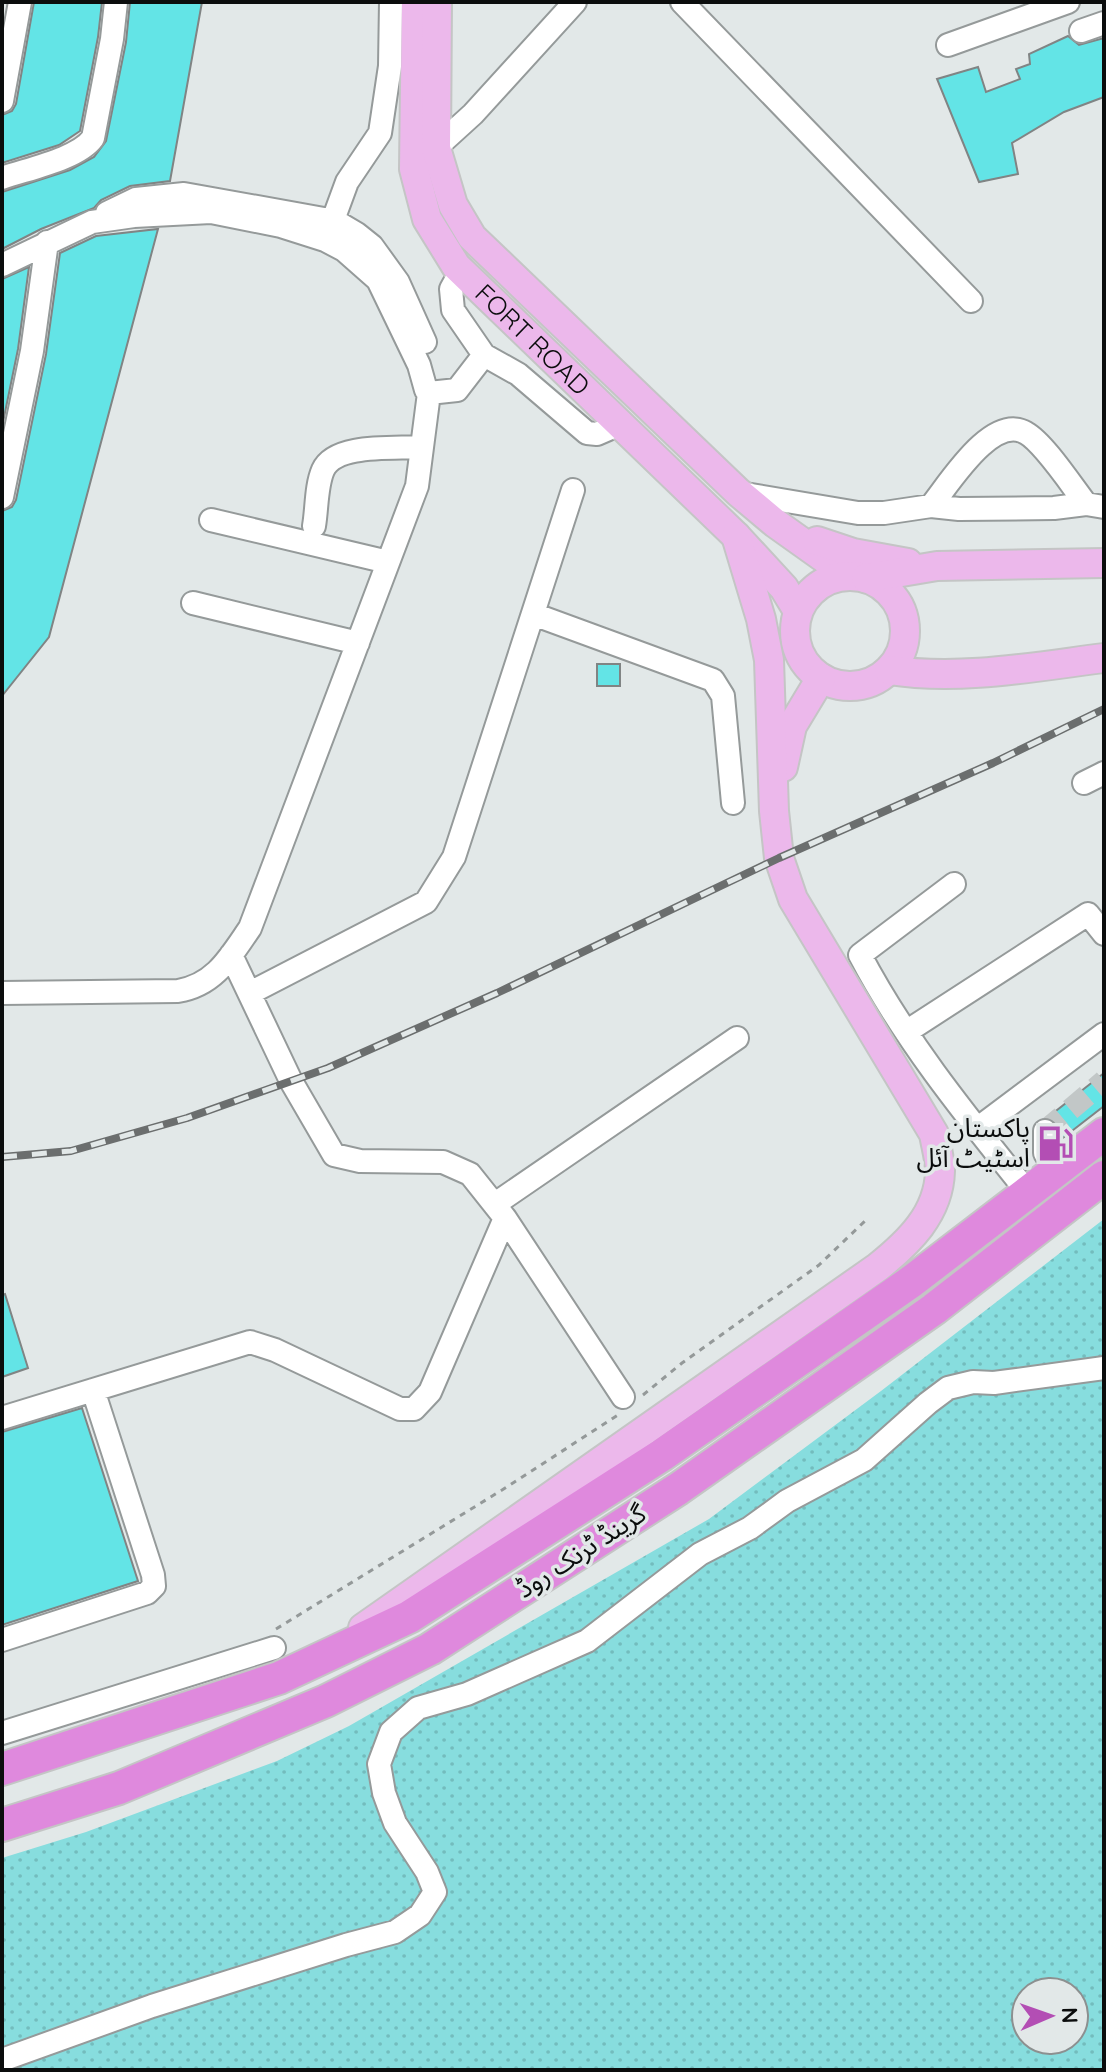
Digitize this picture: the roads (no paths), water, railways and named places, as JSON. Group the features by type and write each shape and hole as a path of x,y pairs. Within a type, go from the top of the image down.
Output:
{"highway":[{"name":"گرینڈ ٹرنک روڈ","path":"2,1769 275,1652 313,1663 409,1617 662,1455 912,1281 1104,1134"},
{"name":"گرینڈ ٹرنک روڈ","path":"2,1825 119,1788 326,1701 430,1649 704,1471 934,1309 1104,1177"}],"main road":[{"name":"FORT ROAD","path":"416,2 414,169 427,219 461,271 736,536 784,588 798,611"},
{"name":"FORT ROAD","path":"437,2 436,148 453,205 472,237 738,492 775,523 857,577"},
{"path":"775,523 813,540 895,562 937,566 1104,563"},
{"path":"313,1663 878,1267 910,1242 932,1207 940,1172 934,1134 793,899 779,858 774,811 769,660 758,606 736,536"},
{"path":"857,577 883,587 896,600 903,618 905,636 899,655 889,670 863,684 834,684 809,668 796,641 798,611 806,597 832,578 937,566"},
{"path":"889,670 950,675 1104,658"},
{"path":"774,811 792,726 821,678"}],"street":[{"path":"2,101 20,2"},
{"path":"2,178 73,154 86,147 93,138 116,2"},
{"path":"330,230 347,182 380,133 390,66 391,2"},
{"path":"414,169 473,114 575,2"},
{"path":"682,2 971,301"},
{"path":"948,45 1068,2"},
{"path":"1081,31 1104,23"},
{"path":"2,265 92,222 134,216 211,212 281,226 330,230"},
{"path":"330,230 344,250 378,280 419,365 426,390 457,390 484,355"},
{"path":"2,497 32,351 47,242"},
{"path":"461,271 451,289 453,310 484,355 518,374 587,433 597,434 620,424"},
{"path":"2,993 187,989 213,978 231,955 250,928 417,486 421,447 436,392"},
{"path":"931,506 990,436 1008,429 1032,437 1095,505"},
{"path":"314,526 323,470 333,457 346,451 421,447"},
{"path":"250,993 426,902 454,857 573,490"},
{"path":"738,492 858,513 884,513 931,506 959,509 1095,505"},
{"path":"211,520 388,562"},
{"path":"193,603 358,643"},
{"path":"533,614 713,680 723,696 733,803"},
{"path":"954,884 860,955 906,1032 1029,1194"},
{"path":"906,1032 1088,914 1104,934"},
{"path":"231,955 291,1081 334,1155 360,1161 443,1162 470,1174 500,1211 628,1402"},
{"path":"977,1129 1104,1034"},
{"path":"2,1418 250,1342 275,1350 400,1409 414,1409 430,1392 500,1211 737,1038"},
{"path":"1045,1131 1045,1153 1057,1173"},
{"path":"2,2060 152,2006 395,1932 420,1915 435,1892 427,1872 395,1823 384,1793 379,1764 391,1732 418,1708 467,1694 587,1641 700,1554 750,1528 787,1501 864,1460 948,1388 973,1382 994,1383 1104,1368"},
{"path":"2,1640 147,1593 154,1586 93,1390"},
{"path":"2,1733 275,1652"}],"tunnel":[{"path":"1045,1131 1104,1081"}],"railway":[{"path":"2,1157 71,1151 187,1118 328,1068 497,993 779,858 993,763 1104,709"}],"place":[{"name":"پاکستان اسٹیٹ آئل","path":"1056,1143"}]}
